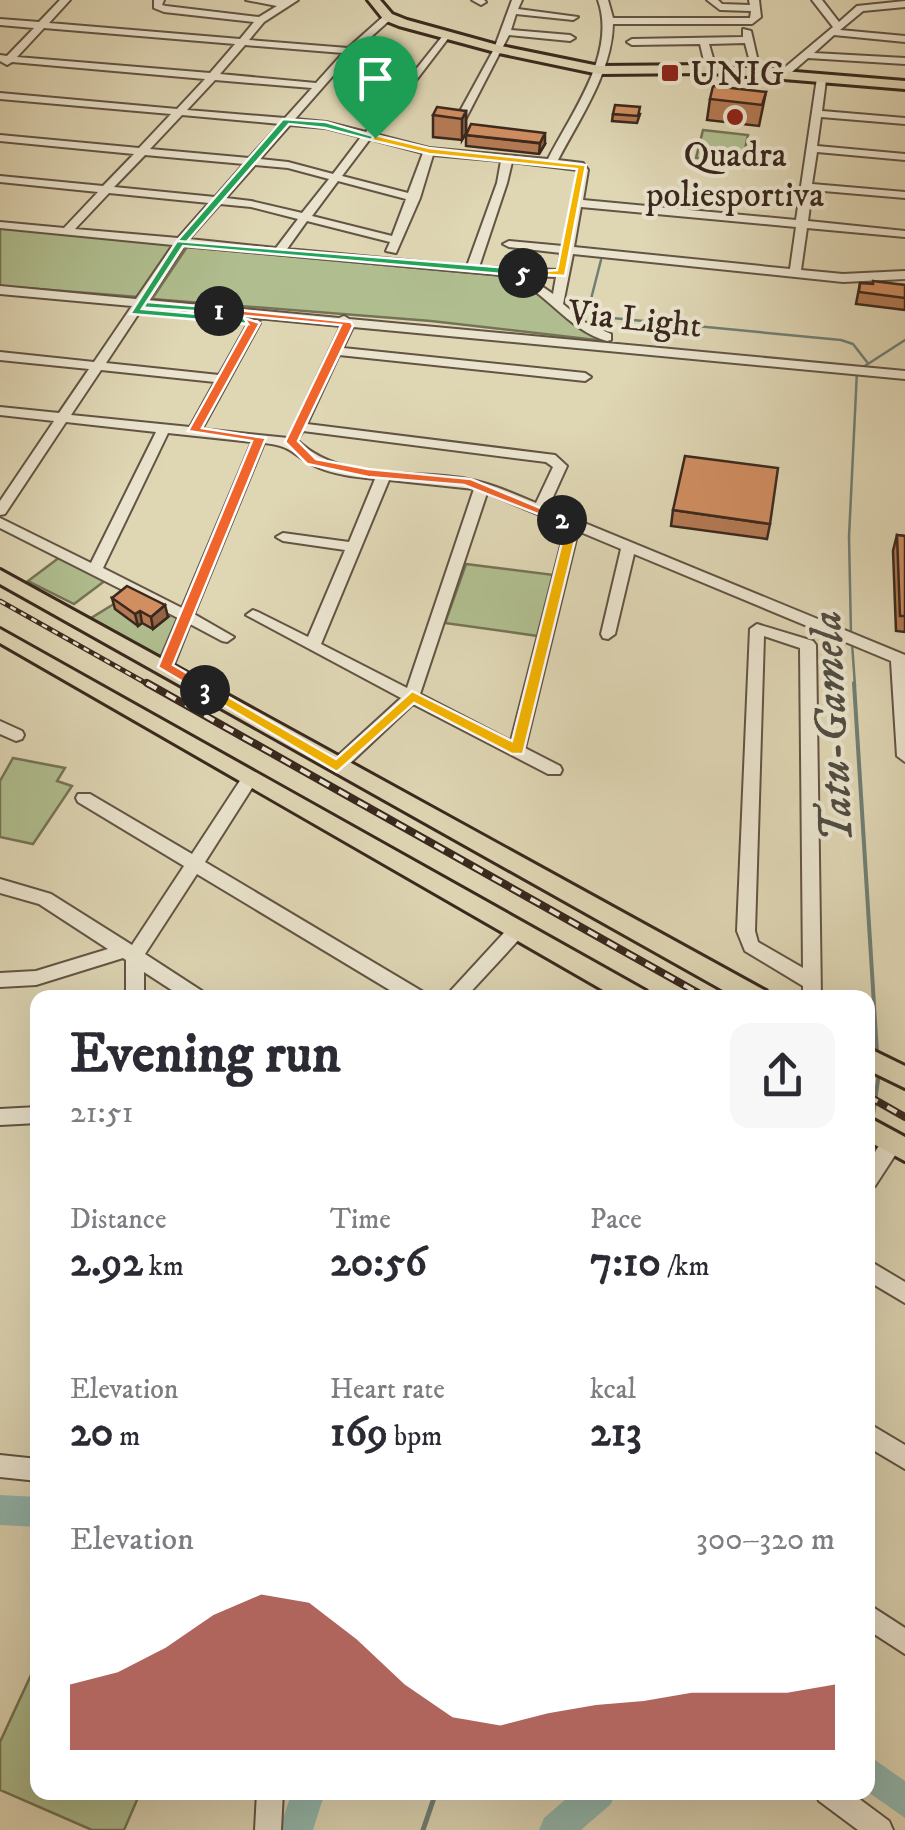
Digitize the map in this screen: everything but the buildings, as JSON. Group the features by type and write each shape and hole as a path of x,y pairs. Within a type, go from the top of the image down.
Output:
{"main road":[{"path":"374,0 388,17 445,36 599,70 712,69 905,84"},
{"path":"0,576 743,990"},
{"path":"0,634 624,990"},
{"path":"875,1062 901,1076"}],"street":[{"path":"0,70 5,58 64,0"},
{"path":"146,0 261,20"},
{"path":"251,0 289,2"},
{"path":"458,124 499,49 516,0"},
{"path":"602,0 614,22 632,42 638,70"},
{"path":"712,0 720,7 755,4 748,21 758,73"},
{"path":"817,0 835,30"},
{"path":"66,232 214,76 261,20 289,2"},
{"path":"782,76 854,13 866,6 905,4"},
{"path":"512,12 573,17"},
{"path":"854,13 905,17"},
{"path":"0,511 180,243 350,51 388,17"},
{"path":"614,22 748,21"},
{"path":"0,22 350,51"},
{"path":"552,162 559,140 599,70 614,22"},
{"path":"835,30 905,38"},
{"path":"505,32 570,38"},
{"path":"278,252 445,36"},
{"path":"632,42 749,40"},
{"path":"676,41 682,69"},
{"path":"704,41 712,69"},
{"path":"803,55 905,61"},
{"path":"5,58 319,86"},
{"path":"794,273 804,225 821,80"},
{"path":"0,96 326,125 429,151 579,165 583,170 557,305"},
{"path":"817,114 905,121"},
{"path":"439,122 477,127"},
{"path":"0,138 250,161 334,175 414,198"},
{"path":"813,149 905,157"},
{"path":"388,262 429,151"},
{"path":"472,269 502,184 507,158"},
{"path":"0,179 217,200 396,240"},
{"path":"809,187 905,195"},
{"path":"577,203 905,234"},
{"path":"0,225 499,272 561,274"},
{"path":"509,244 870,279 905,275"},
{"name":"Via Light","path":"499,272 533,283 579,327 600,336 875,368 905,375"},
{"name":"Via Light","path":"0,290 137,308 344,320 849,365"},
{"path":"0,299 137,308 317,329"},
{"path":"291,442 347,326 344,320"},
{"path":"194,431 254,323"},
{"path":"336,350 585,376"},
{"path":"0,356 222,379"},
{"name":"Via Light","path":"875,368 905,366"},
{"path":"0,411 291,442 304,456 322,465 384,475 455,479 482,486 866,645 901,676 905,756"},
{"path":"300,427 550,458 560,466 540,510"},
{"path":"96,568 164,428"},
{"path":"165,667 260,438"},
{"path":"313,644 384,475"},
{"path":"337,766 412,696 482,486"},
{"path":"0,522 227,637"},
{"path":"517,750 572,524"},
{"path":"283,537 354,546"},
{"path":"608,634 629,547"},
{"path":"253,614 554,770"},
{"path":"757,629 808,645 812,990 751,946 746,931 757,629"},
{"path":"0,727 16,735"},
{"path":"134,990 131,953 251,777"},
{"path":"84,798 192,866 406,990"},
{"path":"0,886 45,899 187,990"},
{"path":"461,990 518,930"},
{"path":"0,980 36,978 131,953"},
{"path":"0,1117 30,1115"},
{"path":"875,1167 889,1140"},
{"path":"875,1274 905,1293"},
{"path":"875,1439 905,1458"},
{"path":"0,1466 30,1469"},
{"path":"875,1621 905,1642"},
{"path":"268,1830 270,1800"},
{"path":"836,1800 854,1819 880,1830"}],"green space":[{"path":"703,130 748,135 742,163 696,158"},
{"path":"0,228 174,246 138,297 0,286"},
{"path":"187,247 505,276 532,290 577,327 605,341 431,321 152,299"},
{"path":"60,557 106,580 74,604 28,581"},
{"path":"466,564 554,575 538,636 445,623"},
{"path":"117,602 181,615 163,658 88,620"},
{"path":"13,758 65,768 57,781 72,786 33,844 0,837 0,781"},
{"path":"30,1677 30,1800 137,1800 124,1830 92,1830 0,1790 0,1742"}],"waterway":[{"path":"601,260 591,299 594,310 612,318 841,340 853,344 867,362"},
{"name":"Tatu-Gamela","path":"851,634 849,537 857,371 905,340"},
{"name":"Tatu-Gamela","path":"852,643 855,686"},
{"name":"Tatu-Gamela","path":"854,683 873,990"},
{"name":"Tatu-Gamela","path":"875,1021 877,1053"},
{"name":"Tatu-Gamela","path":"875,1101 879,1073"},
{"path":"0,1510 30,1512"},
{"path":"875,1777 905,1802"},
{"path":"296,1830 306,1800"},
{"name":"Tatu-Gamela","path":"423,1830 433,1800"},
{"path":"556,1830 590,1800"}],"railway":[{"path":"0,601 151,686"},
{"path":"147,683 693,990"},
{"path":"875,1100 905,1117"}],"place":[{"name":"UNIG","path":"670,73"},
{"name":"Quadra poliesportiva","path":"735,117"}],"route":[{"path":"375,138 326,125 286,121 180,243 139,304 344,320 347,326 291,442 297,450 322,465 384,475 466,481 572,524 517,750 412,696 337,766 165,667 260,438 194,431 254,323 134,312 139,304 180,243 499,272 561,274 582,167 429,151 375,138"}]}
